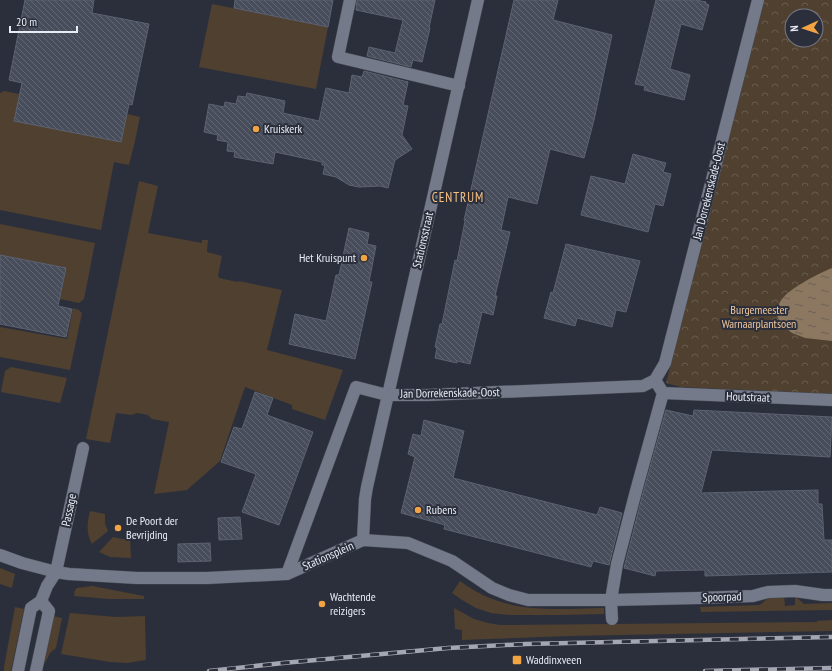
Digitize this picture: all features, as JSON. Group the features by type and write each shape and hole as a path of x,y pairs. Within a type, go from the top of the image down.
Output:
{"street":[{"path":"350,0 338,58 459,86"},
{"name":"Stationsstraat","path":"363,540 367,487 478,0"},
{"name":"Jan Dorrekenskade-Oost","path":"388,395 428,396 642,386 655,380 665,363 758,0"},
{"path":"612,619 611,600 617,564 663,393 655,380"},
{"path":"287,574 356,387 388,395"},
{"name":"Houtstraat","path":"663,393 832,400"},
{"name":"Passage","path":"18,671 31,608 41,601 47,586 56,572 82,448"},
{"name":"Stationsplein","path":"0,555 22,563 69,574 137,578 207,578 287,574 363,540 408,543 452,561 492,588 509,595 528,600 611,600"},
{"name":"Spoorpad","path":"611,600 753,596 768,592 795,591 832,595"},
{"path":"36,671 49,612 41,601"}],"green space":[{"name":"Burgemeester Warnaarplantsoen","path":"758,0 832,0 832,394 681,387 666,383 700,251"},
{"path":"212,4 328,27 316,89 199,67"},
{"path":"4,91 19,94 14,121 121,142 127,114 140,117 129,165 114,162 101,230 0,210 0,93"},
{"path":"139,181 158,186 148,233 202,243 202,240 208,240 207,252 222,256 218,276 219,278 282,290 267,350 343,370 325,420 292,409 292,405 245,387 220,461 187,490 154,494 169,422 152,419 148,415 137,413 132,415 116,413 110,443 86,439"},
{"path":"0,224 95,243 84,299 79,303 60,299 66,268 0,255"},
{"path":"73,308 82,313 70,370 0,357 0,327 67,339"},
{"path":"11,367 67,378 60,403 1,392 5,371"},
{"path":"90,511 105,514 105,524 108,531 92,544 88,528"},
{"path":"113,537 130,539 131,558 110,557 99,552"},
{"path":"0,568 15,574 12,588 0,584"},
{"path":"460,581 477,592 494,600 511,605 547,609 604,608 604,614 510,615 491,613 476,608 452,593"},
{"path":"92,586 144,596 144,599 108,599 74,596 77,588"},
{"path":"784,596 785,606 795,605 795,596 804,604 832,603 832,610 701,612 700,607 760,605 769,597"},
{"path":"15,607 24,609 11,671 4,671 4,667"},
{"path":"454,608 474,619 500,625 817,622 832,620 832,631 569,636 462,640 462,630 455,629"},
{"path":"70,613 116,617 145,616 146,660 127,663 110,662 61,654"},
{"path":"53,616 62,618 56,648 50,653 44,665"}],"water":[{"path":"832,268 832,341 805,338 792,333 781,324 776,314 783,297 811,278"}],"building":[{"path":"25,0 94,0 92,13 149,24 132,105 129,104 121,142 14,121 22,83 9,80"},
{"path":"235,0 333,0 328,27 234,8"},
{"path":"357,0 435,0 422,62 413,60 411,67 367,56 369,47 395,53 403,20 356,10"},
{"path":"514,0 558,0 553,20 612,35 594,120 584,158 550,149 537,204 508,197 501,230 510,232 495,296 497,296 493,315 482,312 470,364 457,361 457,363 435,358 437,348 435,347 440,324 442,324 455,260 457,261 464,220"},
{"path":"656,0 696,0 706,2 706,4 709,5 702,30 681,24 670,69 690,75 684,100 644,90 645,86 635,84"},
{"path":"364,71 408,82 403,105 408,106 402,135 412,149 395,160 388,188 380,186 359,187 349,185 336,177 323,174 325,165 322,165 322,162 275,152 273,164 234,157 235,152 227,151 228,142 217,140 218,135 204,132 209,104 224,107 225,102 236,104 238,96 246,97 247,93 285,101 283,113 319,121 326,88 349,93 352,75 362,77"},
{"path":"633,154 666,163 663,172 671,174 663,206 655,204 648,232 581,215 591,176 625,184"},
{"path":"349,228 369,233 367,244 376,246 369,282 372,282 355,359 289,344 295,314 326,321 336,275 339,275"},
{"path":"566,244 640,261 626,312 616,310 612,327 577,318 575,326 544,318 551,292 553,293"},
{"path":"0,255 66,268 58,306 72,309 66,337 0,324"},
{"path":"255,392 273,398 267,415 313,432 279,525 242,512 256,474 221,462 234,427 242,429"},
{"path":"666,410 693,416 694,410 832,417 830,457 712,450 701,493 818,490 818,504 822,504 824,540 832,540 832,572 705,576 705,570 656,571 655,576 624,568"},
{"path":"424,420 464,431 453,478 597,515 600,507 622,513 609,565 593,561 591,567 444,529 445,525 401,513 415,457 408,454 413,434 421,436"},
{"path":"240,517 242,539 219,540 218,518"},
{"path":"210,543 211,561 178,562 178,544"}],"railway":[{"path":"209,671 448,648 526,644 832,637"},
{"path":"705,671 832,668"}],"place":[{"name":"Kruiskerk","path":"256,129"},
{"name":"Het Kruispunt","path":"364,258"},
{"name":"Rubens","path":"418,510"},
{"name":"De Poort der Bevrijding","path":"118,528"},
{"name":"Wachtende reizigers","path":"322,604"},
{"name":"Waddinxveen","path":"517,660"}],"district":[{"name":"CENTRUM","path":"458,197"}]}
